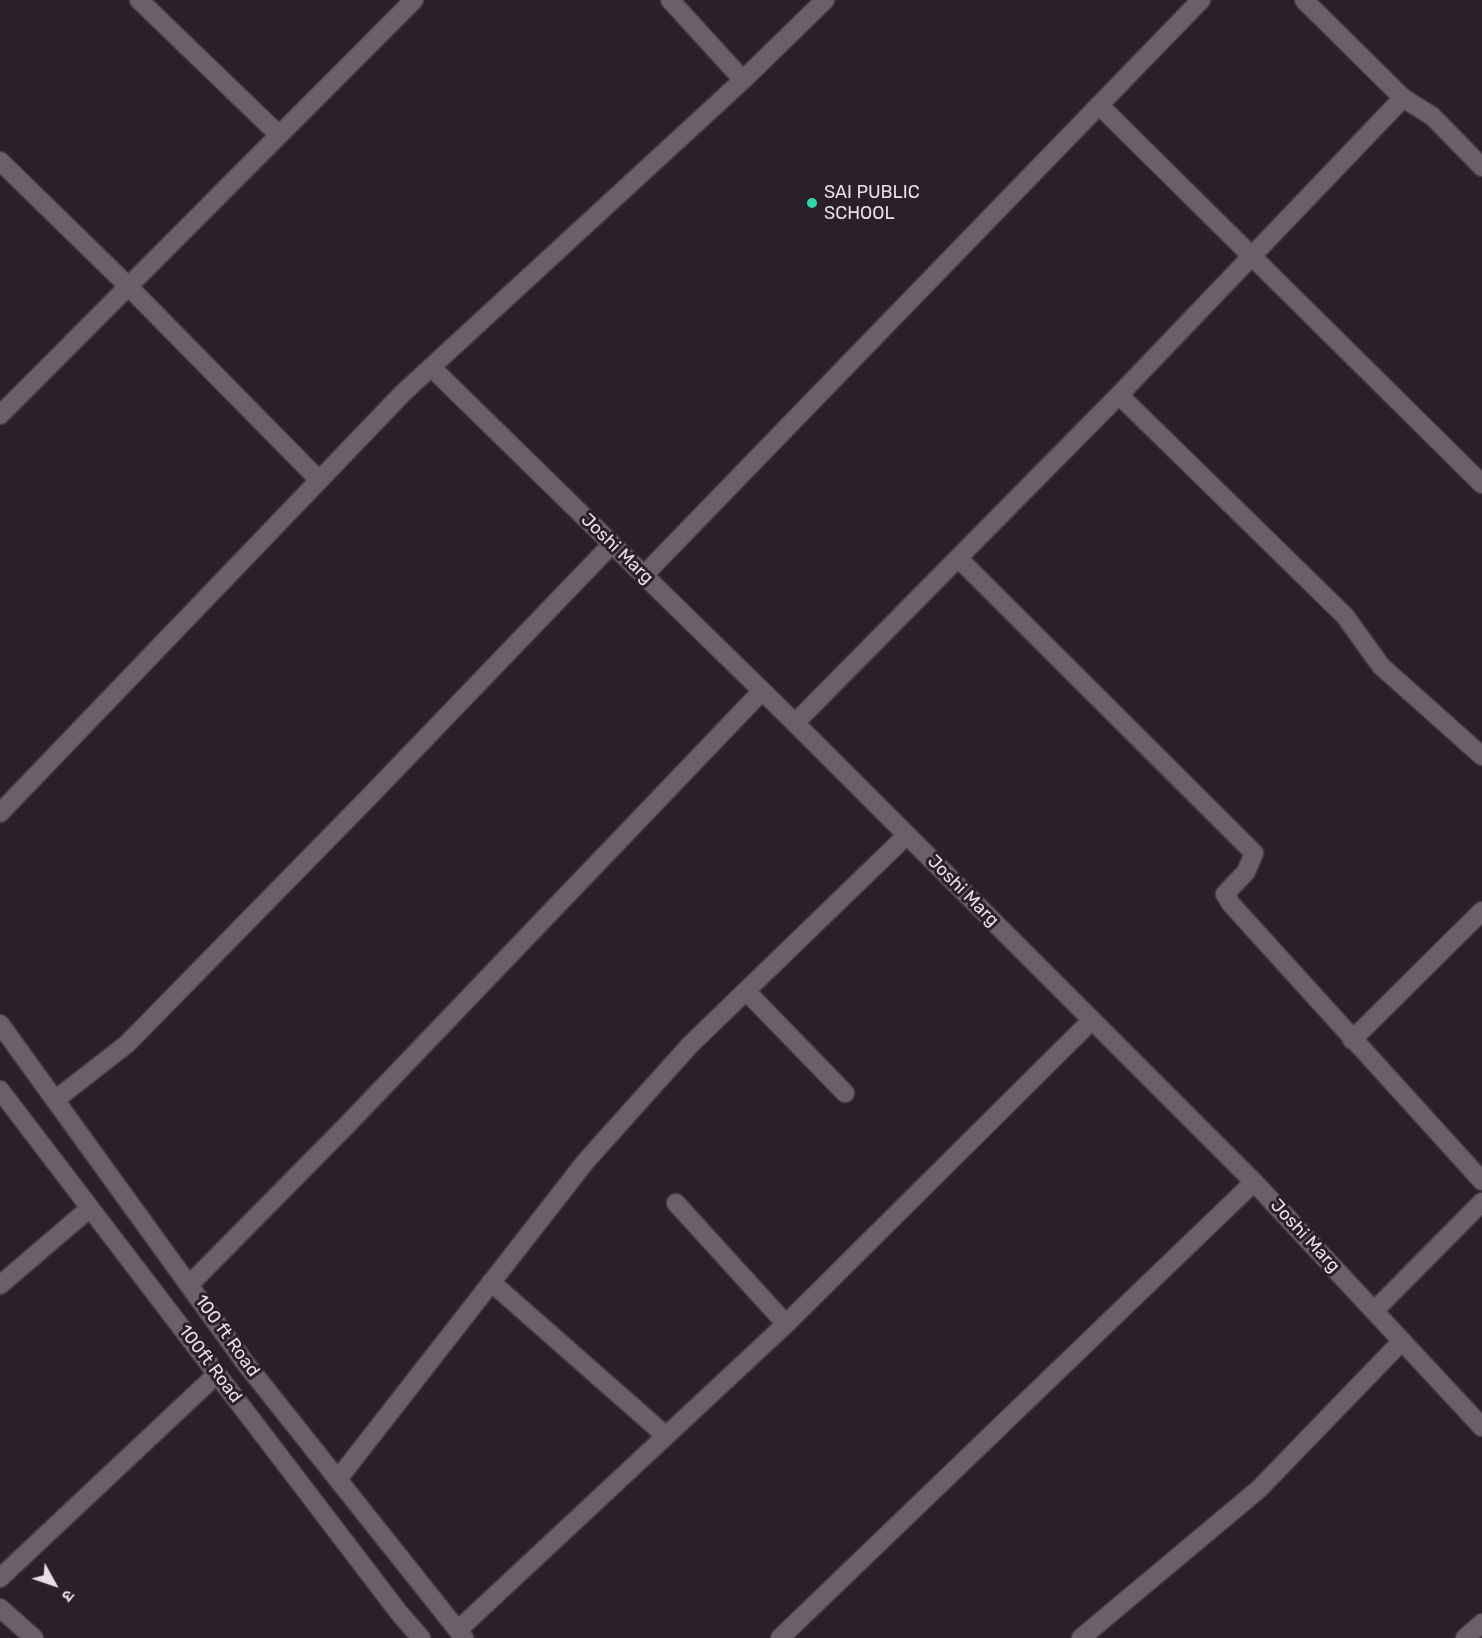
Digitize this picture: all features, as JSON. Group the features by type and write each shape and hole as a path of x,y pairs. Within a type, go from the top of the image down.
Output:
{"street":[{"path":"139,0 279,135"},
{"path":"670,0 743,80"},
{"path":"0,813 403,393 743,80 825,0"},
{"path":"644,575 1201,0"},
{"path":"1304,0 1403,98 1432,116 1482,167"},
{"path":"0,415 408,2"},
{"path":"795,723 1119,395 1403,98"},
{"path":"1099,105 1482,484"},
{"path":"0,161 128,286 319,480"},
{"name":"Joshi Marg","path":"431,367 795,723 1254,1182 1482,1427"},
{"path":"1119,395 1345,616 1381,666 1482,756"},
{"path":"55,1100 127,1044 612,544"},
{"path":"958,558 1254,853 1246,872 1225,894 1231,904 1482,1181"},
{"path":"189,1285 355,1117 762,691"},
{"path":"338,1479 586,1161 690,1045 907,835"},
{"path":"1352,1040 1482,911"},
{"path":"746,991 846,1093"},
{"path":"461,1634 786,1324 1092,1020"},
{"name":"100 ft Road","path":"0,1024 246,1364 461,1634"},
{"name":"100ft Road","path":"0,1090 400,1614 421,1638"},
{"path":"780,1638 1254,1182"},
{"path":"1374,1311 1482,1202"},
{"path":"676,1203 786,1324"},
{"path":"0,1285 90,1208"},
{"path":"491,1282 666,1436"},
{"path":"1082,1638 1259,1489 1402,1341"},
{"path":"0,1578 217,1374"},
{"path":"0,1608 34,1638"},
{"path":"1465,1638 1482,1623"}],"place":[{"name":"SAI PUBLIC SCHOOL","path":"812,203"}]}
